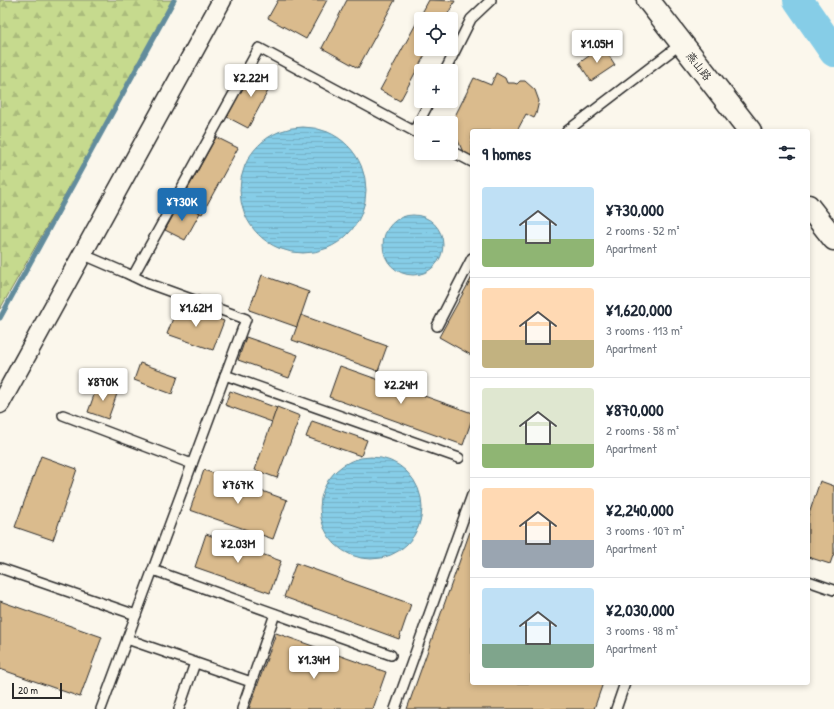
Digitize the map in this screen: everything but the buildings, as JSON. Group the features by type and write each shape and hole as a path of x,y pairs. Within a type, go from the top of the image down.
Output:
{"street":[{"path":"0,404 222,0"},
{"name":"燕山路","path":"648,0 748,129"},
{"path":"810,209 834,239"}],"lane":[{"path":"449,64 472,19 491,0"},
{"path":"570,129 682,43"},
{"path":"133,276 259,48 414,131"},
{"path":"458,155 470,161"},
{"path":"82,254 147,283 246,319 101,709"},
{"path":"437,326 470,262"},
{"path":"225,375 459,458"},
{"path":"63,415 192,464"},
{"path":"395,709 470,501"},
{"path":"0,568 136,615"},
{"path":"153,570 391,655"},
{"path":"810,582 834,590"},
{"path":"242,709 275,614"},
{"path":"127,640 251,682"},
{"path":"179,709 195,663"},
{"path":"616,709 624,685"}],"green space":[{"path":"0,0 176,0 0,309"}],"water":[{"path":"303,127 315,128 327,132 338,138 351,150 361,166 365,178 365,202 361,214 355,225 343,238 327,248 315,252 303,253 291,252 279,248 268,242 255,230 245,214 241,202 240,190 241,178 245,166 251,155 263,142 279,132 291,128"},
{"path":"413,215 425,217 438,228 441,233 443,245 441,257 430,270 425,273 413,275 401,273 388,262 385,257 383,245 385,233 396,220 401,217"},
{"path":"371,457 390,461 407,472 418,489 422,508 418,527 407,544 390,555 371,559 352,555 335,544 324,527 320,508 324,489 335,472 352,461"}],"waterway":[{"path":"0,318 174,0"},
{"path":"798,0 834,52"}]}
